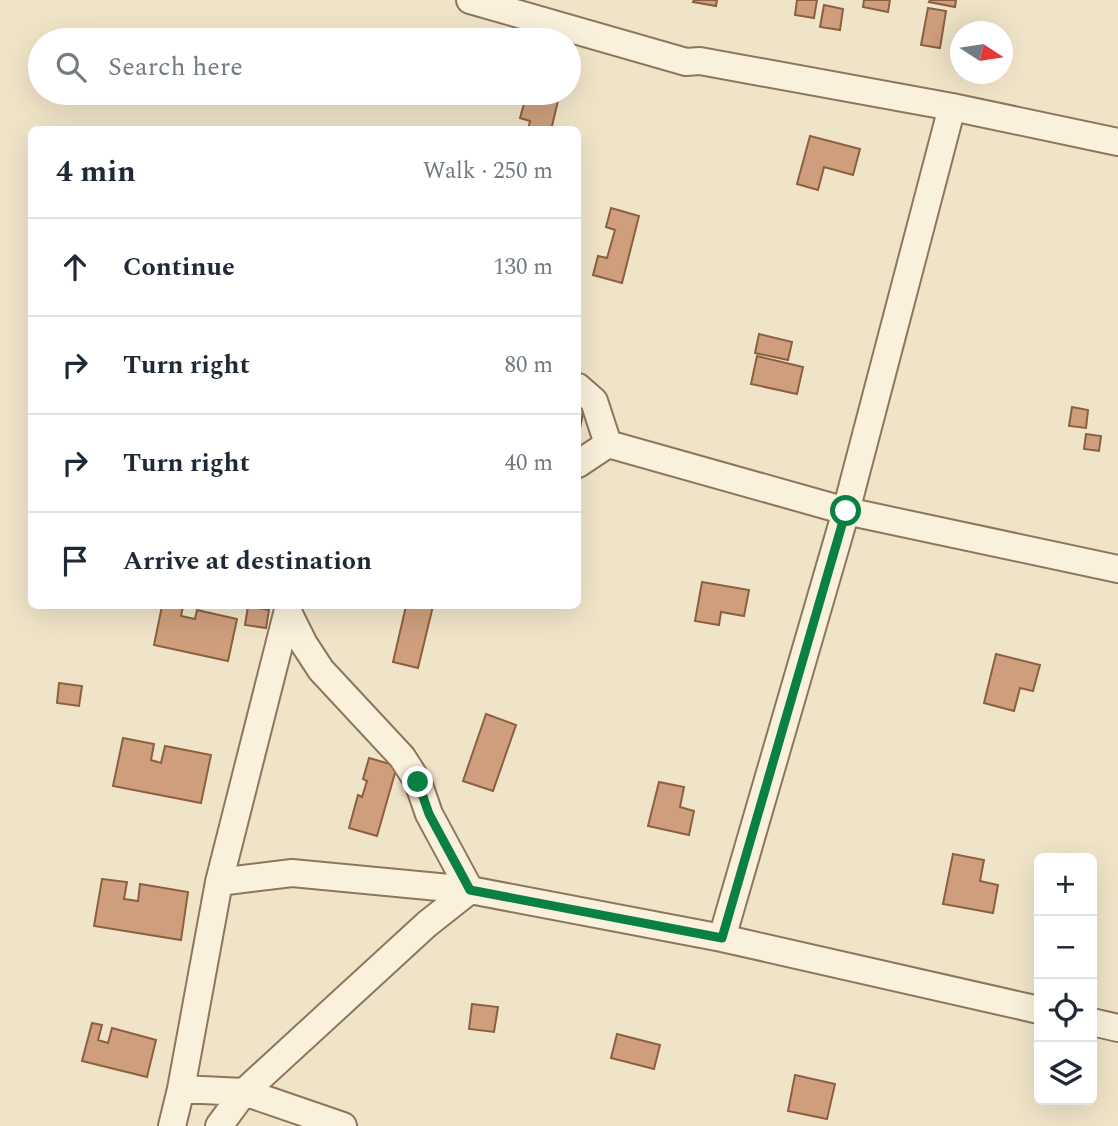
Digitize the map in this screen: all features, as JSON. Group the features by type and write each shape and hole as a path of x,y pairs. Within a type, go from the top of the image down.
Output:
{"street":[{"path":"470,0 568,28"},
{"path":"581,32 686,62 700,61 952,107 1118,142"},
{"path":"722,938 846,511 952,107"},
{"path":"581,390 594,401 608,444"},
{"path":"581,462 608,444 846,511 1118,569"},
{"path":"289,609 304,644 321,670 402,757 418,782 429,814 470,890"},
{"path":"172,1126 219,882 289,609"},
{"path":"219,882 292,873 470,890 722,938 1034,1009"},
{"path":"219,1126 244,1092 427,924 470,890"},
{"path":"1097,1023 1118,1028"},
{"path":"181,1089 244,1092 343,1126"}],"building":[{"path":"717,0 716,6 693,2"},
{"path":"797,0 817,0 814,18 795,15"},
{"path":"864,0 890,0 888,12 863,7"},
{"path":"956,0 955,7 929,2"},
{"path":"824,5 843,9 840,30 820,27"},
{"path":"928,8 946,11 940,48 921,45"},
{"path":"524,105 557,105 552,126 529,126 530,121 520,118"},
{"path":"810,136 860,149 853,175 824,167 818,190 797,184"},
{"path":"611,208 639,216 622,283 593,275 598,256 607,258 615,230 606,227"},
{"path":"759,334 792,342 788,360 755,353"},
{"path":"757,356 803,367 797,394 751,384"},
{"path":"581,398 586,399 581,423"},
{"path":"1072,407 1088,410 1086,428 1069,426"},
{"path":"1086,434 1101,436 1099,451 1084,449"},
{"path":"702,582 749,590 744,616 721,612 719,625 695,621"},
{"path":"161,609 182,609 181,616 195,619 197,610 237,619 228,661 154,645"},
{"path":"248,609 269,610 266,628 245,625"},
{"path":"405,609 432,609 418,668 393,662"},
{"path":"996,654 1040,665 1033,691 1020,688 1014,711 984,703"},
{"path":"59,683 82,686 79,706 57,703"},
{"path":"486,714 516,725 493,791 463,781"},
{"path":"123,738 154,744 151,760 161,763 165,746 211,755 201,803 113,786"},
{"path":"369,758 397,766 377,836 349,828 358,795 362,797 367,781 363,779"},
{"path":"659,782 684,787 680,807 694,811 689,835 648,826"},
{"path":"953,854 984,860 980,881 998,885 993,913 943,904"},
{"path":"102,879 127,882 124,899 138,901 140,884 188,892 181,940 94,926"},
{"path":"472,1004 498,1007 494,1032 469,1029"},
{"path":"92,1023 102,1025 98,1040 108,1043 112,1028 156,1040 147,1077 82,1061"},
{"path":"617,1034 660,1045 654,1069 611,1058"},
{"path":"795,1075 835,1084 827,1119 788,1111"}],"route":[{"path":"418,782 429,814 470,890 722,938 846,511"}]}
